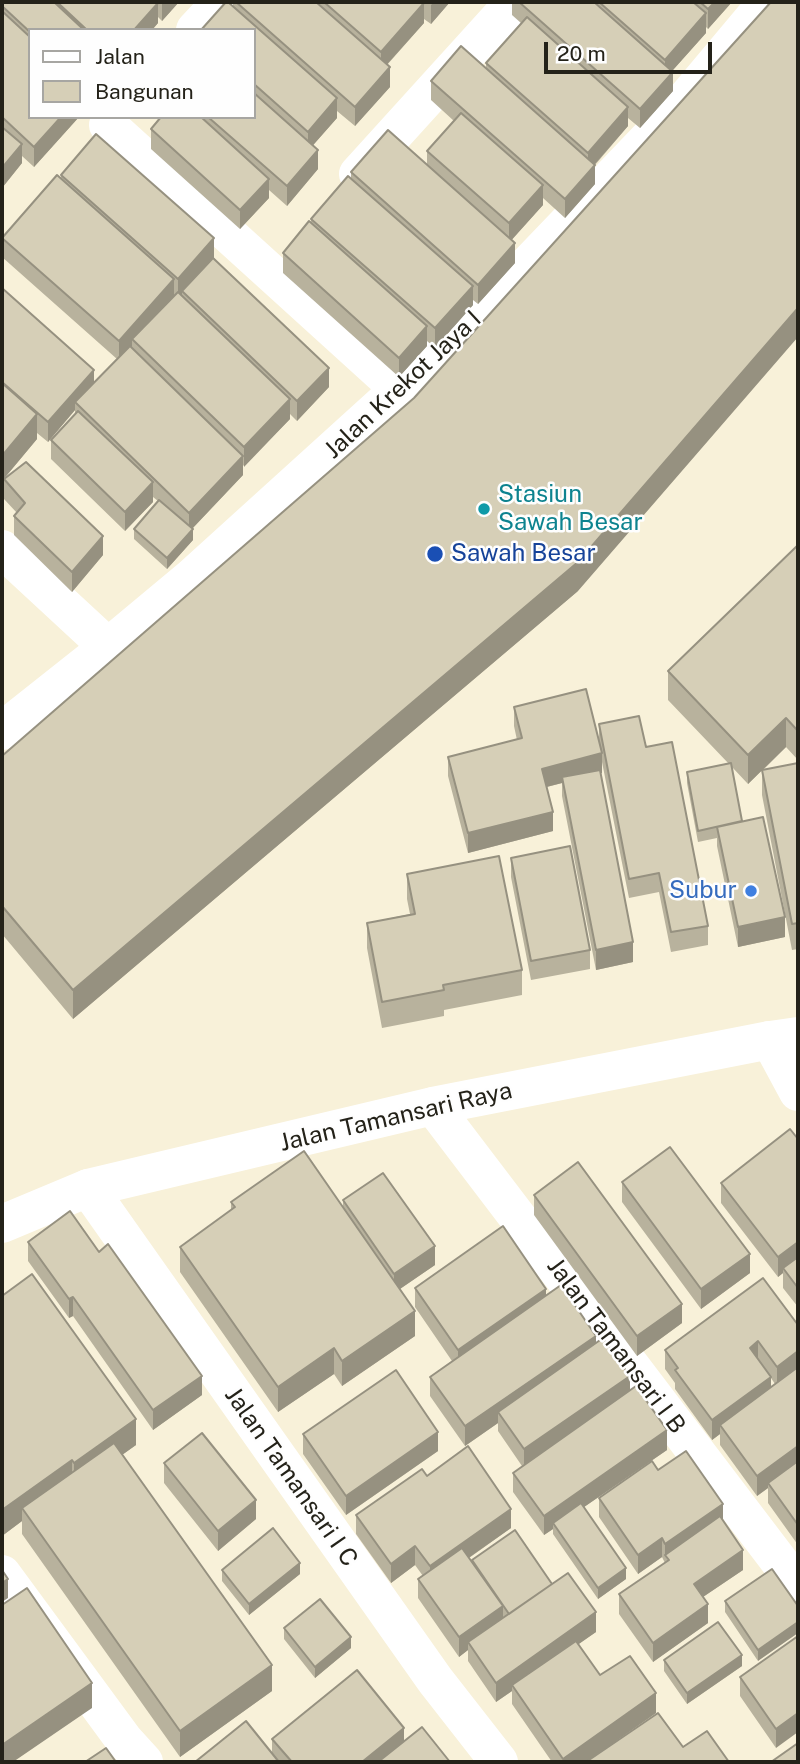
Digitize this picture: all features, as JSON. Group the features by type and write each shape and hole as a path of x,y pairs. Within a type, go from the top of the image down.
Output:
{"street":[{"path":"197,28 221,2"},
{"path":"336,200 513,2"},
{"name":"Jalan Krekot Jaya I","path":"2,730 192,577 470,325 679,107 766,2"},
{"path":"81,154 112,121 280,262 400,390"},
{"path":"2,549 108,647"},
{"path":"784,1038 798,1092"},
{"name":"Jalan Tamansari Raya","path":"2,1224 88,1188 433,1106 784,1038"},
{"name":"Jalan Tamansari I B","path":"433,1106 798,1586"},
{"name":"Jalan Tamansari I C","path":"88,1188 435,1680 499,1762"},
{"path":"2,1574 124,1740 144,1762"}],"building":[{"path":"2,2 54,2 82,28 28,28 28,30 2,6"},
{"path":"57,2 158,3 136,28 85,28"},
{"path":"228,2 337,98 308,132 256,86 256,28 203,28"},
{"path":"236,2 316,2 390,67 355,107"},
{"path":"324,2 423,2 424,3 381,52"},
{"path":"519,2 594,2 673,72 640,109"},
{"path":"599,2 693,2 706,13 665,60"},
{"path":"700,2 715,2 708,9"},
{"name":"Stasiun Sawah Besar","path":"771,2 798,2 798,308 578,562 73,990 2,906 2,756 414,398"},
{"path":"2,11 28,35 28,119 59,119 34,147 2,117"},
{"path":"527,17 628,107 588,153 486,63"},
{"path":"461,46 595,165 565,199 431,81"},
{"path":"256,95 318,150 287,186 210,119 256,119"},
{"path":"461,113 543,185 509,223 427,151"},
{"path":"159,119 203,119 269,179 240,210 151,129"},
{"path":"2,127 22,144 2,168"},
{"path":"388,130 515,243 478,285 351,172"},
{"path":"96,134 214,238 178,279 61,175"},
{"path":"57,175 174,279 119,341 2,238"},
{"path":"348,176 473,286 435,328 311,219"},
{"path":"309,221 427,326 399,358 283,253"},
{"path":"213,258 329,368 297,401 182,291"},
{"path":"2,288 94,370 48,422 2,382"},
{"path":"178,292 290,399 244,447 132,339"},
{"path":"130,346 243,456 189,513 75,402"},
{"path":"2,383 37,414 2,456"},
{"path":"78,411 153,482 125,512 51,440"},
{"path":"26,462 103,536 72,572 14,516 25,503 4,479"},
{"path":"159,500 193,529 167,558 134,529"},
{"path":"798,545 798,731 786,718 748,755 668,671"},
{"path":"586,689 602,753 542,769 553,812 468,833 448,757 522,738 514,707"},
{"path":"639,716 646,747 672,742 708,926 671,932 659,873 629,879 599,724"},
{"path":"731,763 742,821 698,831 687,772"},
{"path":"798,763 798,923 792,924 762,770"},
{"path":"600,770 633,942 596,950 562,777"},
{"name":"Subur","path":"763,817 785,917 738,927 717,827"},
{"path":"570,846 590,950 531,961 511,858"},
{"path":"499,856 522,970 443,985 444,990 382,1002 367,923 415,914 407,874"},
{"path":"790,1129 798,1139 798,1242 778,1257 721,1183"},
{"path":"670,1147 750,1254 701,1289 622,1182"},
{"path":"304,1151 415,1311 342,1361 334,1348 278,1387 180,1247 235,1207 231,1202"},
{"path":"578,1162 682,1304 637,1336 534,1195"},
{"path":"383,1173 435,1246 394,1274 343,1200"},
{"path":"70,1211 99,1252 108,1244 202,1376 153,1410 73,1297 69,1299 28,1242"},
{"path":"503,1226 546,1289 458,1350 415,1288"},
{"path":"798,1257 798,1288 783,1268"},
{"path":"32,1274 136,1419 2,1510 2,1296"},
{"path":"763,1278 798,1325 798,1351 777,1367 758,1341 750,1348 771,1377 712,1420 675,1370 678,1368 665,1350"},
{"path":"561,1285 596,1336 465,1426 430,1377"},
{"path":"603,1338 630,1376 524,1449 498,1412"},
{"path":"798,1367 798,1446 757,1476 720,1425"},
{"path":"396,1370 438,1432 346,1496 303,1434"},
{"path":"636,1386 667,1430 544,1516 513,1473"},
{"path":"202,1433 256,1500 218,1531 164,1463"},
{"path":"114,1443 272,1665 180,1731 22,1508"},
{"path":"468,1446 511,1509 430,1566 415,1546 391,1564 356,1515 422,1469 427,1476"},
{"path":"686,1451 723,1504 665,1544 662,1538 638,1555 599,1498 652,1461 658,1470"},
{"path":"798,1461 798,1525 768,1483"},
{"path":"581,1503 626,1568 598,1588 553,1523"},
{"path":"720,1516 743,1550 694,1584 708,1604 653,1643 619,1594 669,1560 665,1555"},
{"path":"273,1528 300,1563 249,1604 222,1570"},
{"path":"515,1530 552,1584 509,1614 472,1560"},
{"path":"462,1548 503,1606 459,1637 418,1579"},
{"path":"772,1569 798,1606 798,1622 758,1650 725,1601"},
{"path":"2,1570 8,1579 2,1583"},
{"path":"568,1573 596,1612 496,1683 468,1642"},
{"path":"27,1588 92,1683 2,1745 2,1605"},
{"path":"320,1599 351,1637 315,1667 284,1628"},
{"path":"718,1622 742,1655 687,1693 664,1660"},
{"path":"798,1636 798,1713 776,1729 740,1677"},
{"path":"576,1641 600,1675 630,1656 656,1693 563,1759 512,1685"},
{"path":"357,1670 404,1728 362,1762 292,1762 272,1739"},
{"path":"658,1713 683,1747 707,1731 729,1762 586,1762"},
{"path":"246,1721 279,1762 195,1762"},
{"path":"422,1727 450,1762 378,1762"},
{"path":"798,1743 798,1762 771,1762"},
{"path":"106,1748 116,1762 85,1762"}],"place":[{"name":"Stasiun Sawah Besar","path":"484,509"},
{"name":"Sawah Besar","path":"435,554"},
{"name":"Subur","path":"751,891"}]}
